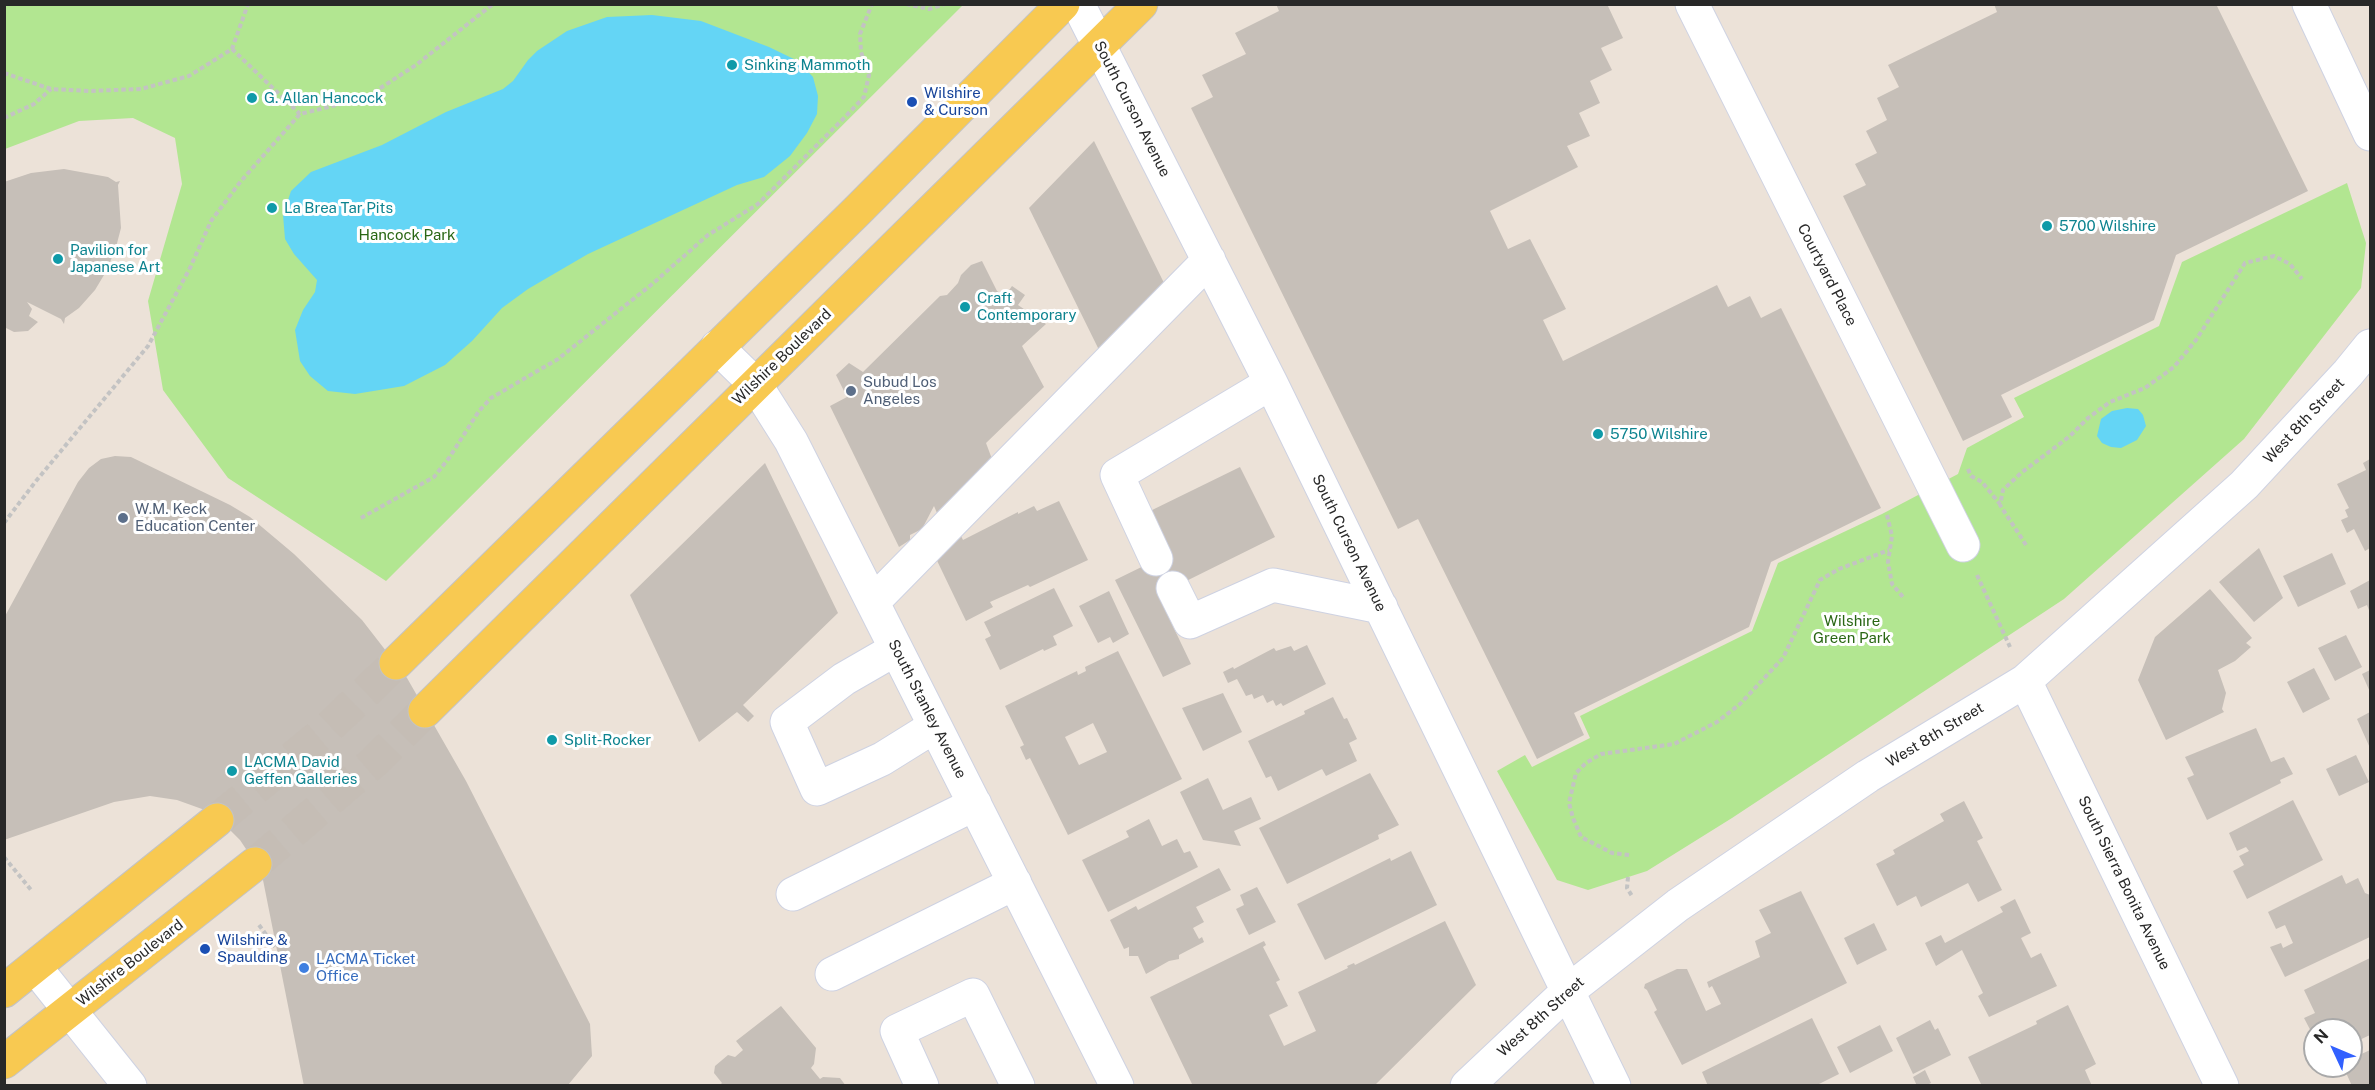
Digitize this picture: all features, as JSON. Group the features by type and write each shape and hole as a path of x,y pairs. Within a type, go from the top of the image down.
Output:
{"main road":[{"path":"396,663 857,211 1063,4"},
{"name":"Wilshire Boulevard","path":"425,711 1141,4"},
{"path":"4,991 217,820"},
{"name":"Wilshire Boulevard","path":"4,1062 255,864"}],"street":[{"name":"South Curson Avenue","path":"1078,4 1271,383 1614,1086"},
{"name":"Courtyard Place","path":"1692,4 1963,544"},
{"path":"2309,4 2370,134"},
{"path":"873,602 1209,260"},
{"name":"South Stanley Avenue","path":"717,346 755,384 791,441 1117,1086"},
{"name":"West 8th Street","path":"1467,1086 1568,991 1678,905 1849,789 2025,681 2244,485 2348,374 2370,346"},
{"path":"1156,559 1117,475 1271,383"},
{"path":"1173,588 1190,622 1273,585 1381,607"},
{"path":"896,649 844,679 787,722 817,789 882,759 935,726"},
{"name":"South Sierra Bonita Avenue","path":"2025,681 2222,1086"},
{"path":"793,894 975,804"},
{"path":"832,974 1015,883"},
{"path":"35,967 130,1086"},
{"path":"922,1086 897,1031 973,994 1018,1086"}],"path":[{"path":"4,73 51,89 89,91 141,89 189,76 232,49 248,4"},
{"path":"4,523 148,346 190,268 211,221 241,181 300,114 365,98 416,65 494,4"},
{"path":"361,518 434,477 479,411 491,398 558,359 708,236 758,204 864,98 869,75 861,52 860,34 872,4"},
{"path":"906,4 929,9 945,4"},
{"path":"232,49 300,114"},
{"path":"4,118 34,104 51,89"},
{"path":"2000,505 2003,490 2015,478 2070,436 2088,418 2110,402 2145,388 2174,367 2196,340 2245,263 2274,256 2290,264 2302,279"},
{"path":"1968,469 1971,476 1982,482 2000,505 2026,545"},
{"path":"1887,515 1892,536 1889,550 1892,584 1903,597"},
{"path":"1963,544 2025,681"},
{"path":"1629,855 1612,853 1581,837 1569,803 1576,773 1586,763 1601,754 1674,744 1717,722 1740,704 1783,658 1813,590 1820,580 1839,569 1889,550"},
{"path":"4,858 32,891"},
{"path":"259,925 276,948"}],"green space":[{"name":"Hancock Park","path":"5,5 963,5 386,581 228,478 163,390 148,301 182,184 175,138 133,118 79,121 5,149"},
{"name":"Wilshire Green Park","path":"2347,183 2366,243 2361,288 2244,439 2064,599 1732,818 1647,871 1588,890 1557,880 1497,771 1525,755 1532,767 1590,738 1580,716 1752,631 1778,563 1882,514 1958,474 1967,448 2024,417 2014,398 2159,326 2182,262"}],"water":[{"path":"652,15 701,21 769,47 798,61 813,77 818,96 817,114 807,133 790,156 764,177 737,185 588,254 528,289 502,308 472,341 445,365 404,386 355,394 328,391 310,376 300,361 295,330 303,310 315,292 317,280 294,254 285,239 283,215 291,191 311,172 382,145 446,112 503,89 513,81 537,51 567,31 607,17"},
{"path":"2127,408 2138,409 2143,415 2146,426 2137,440 2121,448 2102,443 2097,436 2101,419 2112,411"}],"building":[{"name":"5750 Wilshire","path":"1276,4 1607,4 1623,38 1601,48 1612,70 1590,81 1600,103 1579,113 1590,136 1567,146 1578,167 1490,211 1508,249 1530,239 1566,309 1543,320 1563,361 1717,285 1728,307 1750,296 1761,318 1781,308 1881,508 1771,562 1749,627 1574,713 1584,735 1537,759 1418,519 1398,529 1191,108 1213,97 1202,75 1246,54 1235,33 1279,11"},
{"name":"5700 Wilshire","path":"1994,4 2216,4 2308,191 2176,255 2154,320 2001,395 2012,417 1963,441 1843,196 1866,185 1855,164 1877,153 1866,131 1887,120 1877,98 1899,87 1888,65 1997,12"},
{"path":"1094,141 1166,287 1100,352 1029,208"},
{"name":"Pavilion for Japanese Art","path":"64,169 108,177 116,182 120,181 118,185 121,228 116,247 107,270 95,290 79,308 65,318 64,324 61,319 27,302 32,309 29,316 38,322 28,331 14,332 4,327 4,182 31,173"},
{"path":"982,261 997,291 1005,296 1012,286 1025,295 1018,305 1046,324 1022,346 1044,387 986,443 992,459 937,513 934,506 922,529 910,535 910,540 899,547 830,406 847,397 836,375 849,363 863,372 940,296 947,295 971,265"},
{"name":"LACMA David Geffen Galleries","path":"115,456 131,457 250,517 294,554 362,620 407,678 466,781 590,1024 592,1056 568,1085 304,1086 263,880 240,840 226,826 202,809 177,800 150,796 114,802 4,840 4,618 78,482 89,468 101,459"},
{"path":"2370,459 2370,548 2365,551 2354,529 2347,533 2341,520 2348,517 2345,510 2349,508 2337,484 2366,470 2363,463"},
{"path":"765,463 838,613 743,705 754,716 748,722 737,712 699,742 630,595"},
{"path":"1240,467 1275,537 1158,595 1191,664 1163,677 1115,580 1166,555 1146,513"},
{"path":"1059,501 1088,560 1030,587 1028,585 990,602 993,607 966,621 930,546 959,532 963,540 1018,512 1018,514 1034,506 1037,511"},
{"path":"2259,548 2283,598 2254,622 2219,582"},
{"path":"2332,553 2346,584 2298,607 2283,576"},
{"path":"2370,580 2370,613 2367,605 2358,609 2350,591"},
{"path":"1054,588 1073,626 1053,636 1057,645 1044,651 1043,649 1000,670 985,639 991,636 984,622"},
{"path":"2210,589 2252,638 2246,643 2251,647 2235,661 2218,670 2226,693 2222,709 2224,712 2166,740 2138,680 2155,637"},
{"path":"1109,591 1129,634 1113,643 1110,637 1098,643 1079,606"},
{"path":"2346,635 2362,667 2335,681 2318,648"},
{"path":"1307,645 1326,684 1283,706 1281,703 1276,706 1273,700 1267,703 1263,695 1254,699 1252,694 1246,696 1237,679 1228,683 1223,672 1233,667 1234,669 1274,648 1276,651 1291,646 1294,651"},
{"path":"1118,651 1182,779 1068,835 1030,758 1026,760 1020,747 1024,745 1005,706 1077,671 1078,675 1086,671 1085,667","holes":["1093,723 1107,752 1079,765 1065,737"]},
{"path":"2314,668 2330,699 2303,713 2287,682"},
{"path":"2370,670 2370,692 2362,674"},
{"path":"1223,693 1242,732 1203,751 1182,708"},
{"path":"1333,697 1357,739 1349,743 1357,761 1326,776 1322,769 1278,791 1271,776 1266,778 1248,741 1305,714 1304,711"},
{"path":"2370,712 2370,748 2357,719"},
{"path":"2256,728 2271,762 2284,757 2293,774 2280,780 2281,783 2207,820 2187,778 2194,775 2185,757"},
{"path":"2356,755 2369,782 2339,796 2326,769"},
{"path":"1370,773 1399,825 1378,835 1379,839 1287,884 1259,828"},
{"path":"1208,778 1223,810 1251,797 1261,819 1234,831 1241,846 1203,840 1180,792"},
{"path":"2293,800 2323,860 2247,899 2233,871 2244,865 2239,856 2249,851 2246,847 2237,851 2229,833"},
{"path":"1964,801 1983,838 1977,841 2002,890 1978,902 1968,883 1921,907 1916,896 1897,906 1876,864 1895,854 1893,850 1944,821 1940,814"},
{"path":"1149,819 1162,846 1177,839 1184,853 1190,851 1198,867 1108,912 1082,860 1129,837 1126,831"},
{"path":"1411,851 1437,905 1325,960 1297,904 1390,858 1391,861"},
{"path":"1219,868 1231,890 1196,907 1204,922 1193,928 1199,939 1202,937 1204,942 1179,955 1179,959 1169,961 1146,974 1138,956 1129,956 1129,947 1124,949 1110,920 1136,906 1138,910"},
{"path":"2342,875 2346,884 2358,878 2365,893 2370,895 2370,937 2285,977 2270,947 2281,943 2283,948 2293,943 2285,925 2276,929 2268,912"},
{"path":"1257,887 1276,922 1249,935 1236,909 1244,905 1240,895"},
{"path":"1801,891 1847,983 1682,1065 1654,1012 1657,1010 1644,988 1645,984 1677,969 1687,969 1706,1011 1721,1004 1712,986 1709,988 1707,982 1760,957 1755,941 1771,933 1759,910"},
{"path":"2015,899 2031,933 2021,938 2031,958 2041,953 2057,986 1989,1017 1978,996 1983,993 1962,950 1936,966 1925,943 1941,935 1945,943 2003,912 2000,907"},
{"path":"1445,921 1476,985 1374,1086 1193,1086 1150,997 1264,941 1266,945 1263,947 1280,980 1276,982 1288,1006 1269,1015 1284,1046 1316,1031 1298,992 1348,968 1347,966 1354,963 1355,965"},
{"path":"1874,923 1887,950 1857,965 1844,938"},
{"path":"2370,958 2370,1035 2363,1038 2363,1018 2304,1018 2315,1013 2304,990"},
{"path":"2068,1005 2096,1064 2085,1070 2092,1086 1982,1086 1968,1057 2037,1024 2036,1021"},
{"path":"781,1006 816,1048 814,1064 811,1068 820,1079 823,1077 840,1078 846,1086 719,1086 722,1083 714,1073 715,1066 728,1055 735,1057 743,1050 736,1041"},
{"path":"1812,1018 1839,1074 1815,1086 1708,1086 1702,1072"},
{"path":"1930,1020 1935,1030 1938,1028 1951,1055 1913,1074 1896,1038"},
{"path":"1880,1025 1893,1051 1850,1073 1837,1047"},
{"path":"2370,1050 2370,1086 2352,1086 2348,1078 2363,1078 2363,1053"},
{"path":"1925,1070 1931,1083 1917,1086 1913,1077"}],"tunnel":[{"path":"217,820 325,731 396,663"},
{"path":"255,864 374,762 425,711"}],"place":[{"name":"Sinking Mammoth","path":"732,65"},
{"name":"G. Allan Hancock","path":"252,98"},
{"name":"Wilshire & Curson","path":"912,102"},
{"name":"La Brea Tar Pits","path":"272,208"},
{"name":"5700 Wilshire","path":"2047,226"},
{"name":"Pavilion for Japanese Art","path":"58,259"},
{"name":"Craft Contemporary","path":"965,307"},
{"name":"Subud Los Angeles","path":"851,391"},
{"name":"5750 Wilshire","path":"1598,434"},
{"name":"W.M. Keck Education Center","path":"123,518"},
{"name":"Split-Rocker","path":"552,740"},
{"name":"LACMA David Geffen Galleries","path":"232,771"},
{"name":"Wilshire & Spaulding","path":"205,949"},
{"name":"LACMA Ticket Office","path":"304,968"}]}
